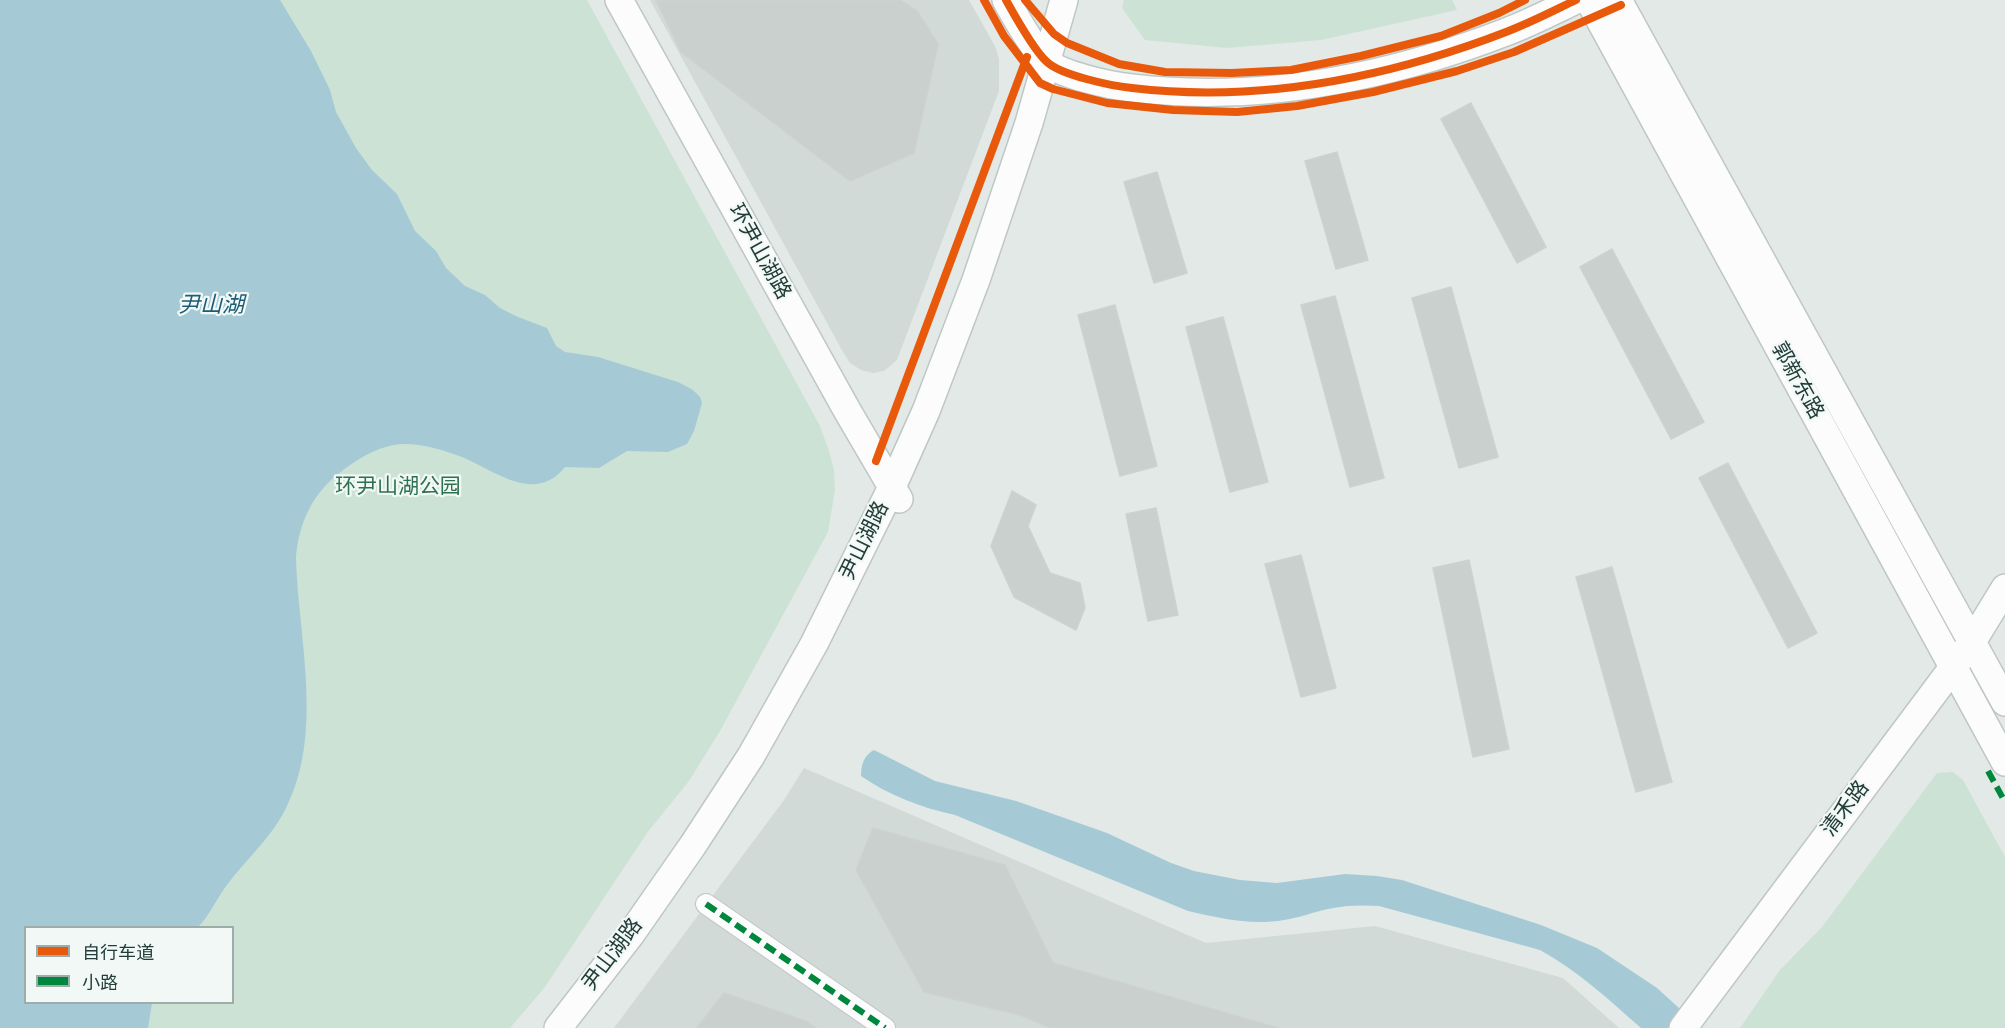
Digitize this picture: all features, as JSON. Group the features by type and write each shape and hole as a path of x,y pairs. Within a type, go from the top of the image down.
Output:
{"main road":[{"name":"环尹山湖路","path":"619,0 896,495"},
{"path":"1006,0 1053,66 1112,86 1173,93 1234,93 1293,88 1368,75 1449,53 1508,31 1576,0"},
{"name":"尹山湖路","path":"1053,66 1064,0"},
{"name":"尹山湖路","path":"581,1028 706,858 764,766 830,648 896,495 976,280 1029,123 1080,0"},
{"name":"郭新东路","path":"1589,0 2005,762"},
{"name":"郭新东路","path":"1618,0 2005,702"},
{"name":"尹山湖路","path":"558,1028 637,925 751,756 896,495"},
{"name":"清禾路","path":"1689,1021 1972,642 2005,588"}],"street":[{"path":"706,904 885,1028"}],"shaded area":[{"path":"650,0 969,0 995,46 999,59 999,91 897,360 884,371 873,373 861,370 850,363 843,352"},
{"path":"804,768 1206,943 1375,926 1563,978 1619,1028 614,1028 784,800"}],"green space":[{"name":"环尹山湖公园","path":"0,0 587,0 820,426 834,470 835,490 828,532 720,731 689,781 647,833 545,987 510,1028 0,1028"},
{"path":"1124,0 1452,0 1457,10 1321,40 1227,48 1145,40 1122,8"},
{"path":"1953,772 1963,780 2005,857 2005,1028 1740,1028 1780,970 1822,927 1937,773"}],"water":[{"name":"尹山湖","path":"0,0 280,0 311,51 330,90 336,112 356,148 372,170 397,194 415,231 436,251 446,268 465,286 485,295 500,308 547,328 556,346 565,352 598,357 678,382 693,390 702,403 694,431 687,444 668,452 627,451 599,468 565,467 553,478 541,483 528,484 514,481 462,457 411,444 379,449 363,457 332,479 315,498 309,509 298,544 296,557 307,718 304,750 297,781 279,821 264,842 231,879 199,926 24,926 24,1004 152,1004 148,1028 0,1028"},
{"path":"874,750 935,781 1016,801 1107,833 1171,863 1194,871 1240,880 1277,883 1345,874 1377,876 1402,880 1541,925 1597,948 1657,988 1701,1028 1641,1028 1580,976 1540,950 1379,906 1341,907 1272,922 1236,920 1188,911 955,815 918,805 882,789 861,776 864,761"}],"building":[{"path":"656,0 900,0 917,11 938,44 914,153 850,181 681,52"},
{"path":"1471,103 1546,247 1517,263 1441,119"},
{"path":"1337,152 1368,260 1336,269 1305,161"},
{"path":"1157,172 1187,273 1154,283 1124,182"},
{"path":"1612,249 1704,422 1671,439 1580,267"},
{"path":"1451,287 1498,457 1459,468 1412,298"},
{"path":"1335,296 1384,478 1350,487 1301,305"},
{"path":"1115,305 1157,466 1120,476 1078,315"},
{"path":"1223,317 1268,482 1230,492 1186,327"},
{"path":"1728,463 1817,633 1788,648 1699,478"},
{"path":"1012,491 1036,505 1028,526 1050,573 1080,583 1085,608 1076,630 1014,597 991,546"},
{"path":"1156,508 1178,615 1148,621 1126,514"},
{"path":"1301,555 1336,688 1301,697 1265,564"},
{"path":"1469,560 1509,749 1473,757 1433,568"},
{"path":"1612,567 1672,782 1636,792 1576,577"},
{"path":"873,828 1005,865 1053,963 1278,1028 1051,1028 1020,1015 924,992 856,870"},
{"path":"724,993 806,1021 816,1028 697,1028"}],"marked path":[{"path":"1988,771 2005,802"},
{"path":"706,904 885,1028"}],"cycle path":[{"path":"984,0 1004,36 1040,83 1053,89 1107,103 1173,110 1237,112 1297,106 1373,92 1457,71 1514,52 1621,5"},
{"path":"1006,0 1041,56 1062,71 1099,82 1132,88 1180,92 1275,89 1369,74 1461,48 1506,32 1576,0"},
{"path":"1025,0 1054,34 1067,43 1119,64 1165,72 1232,73 1291,70 1361,56 1441,36 1525,0"},
{"path":"876,461 1027,57"}]}
